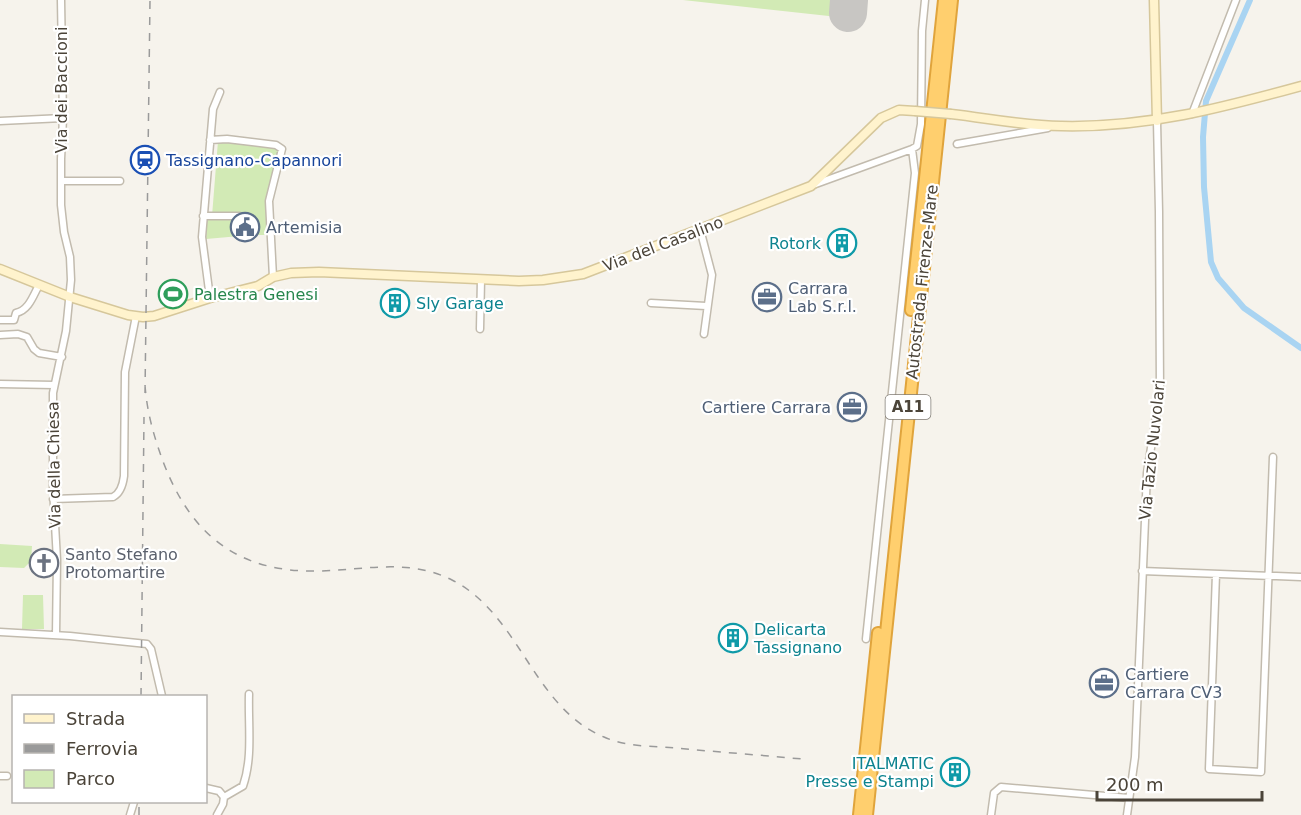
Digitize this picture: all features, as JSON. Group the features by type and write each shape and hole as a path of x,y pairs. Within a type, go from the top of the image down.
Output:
{"highway":[{"name":"Autostrada Firenze-Mare","path":"859,815 944,0"},
{"name":"Autostrada Firenze-Mare","path":"867,815 952,0"}],"street":[{"name":"Via dei Baccioni","path":"61,0 62,219 70,257 70,297"},
{"path":"811,186 912,149 918,143 921,124 922,31 925,0"},
{"path":"1154,0 1157,121"},
{"path":"1201,113 1236,0"},
{"name":"Via del Casalino","path":"0,269 70,297 136,316 154,316 258,286 273,277 291,273 543,280 583,274 811,186 881,118 899,110 1061,126 1157,121 1201,113 1301,86"},
{"path":"210,298 203,255 203,216 213,109 220,92"},
{"path":"0,121 63,118"},
{"name":"Via Tazio Nuvolari","path":"1127,815 1135,756 1147,473 1160,391 1160,212 1157,121"},
{"path":"957,144 1061,126"},
{"path":"210,140 227,139 276,145 282,149 270,201 273,277"},
{"path":"866,639 915,172 912,149"},
{"path":"61,181 120,181"},
{"path":"203,216 238,216"},
{"path":"700,230 711,272 704,334"},
{"path":"480,329 481,279"},
{"path":"0,320 14,320 16,313 23,312 39,285"},
{"name":"Via della Chiesa","path":"56,635 57,560 53,499 54,385 62,357 70,297"},
{"path":"651,303 706,306"},
{"path":"53,499 113,497 123,485 124,372 136,316"},
{"path":"0,335 18,334 27,337 39,353 62,357"},
{"path":"0,384 54,385"},
{"path":"1216,574 1209,770 1261,772 1273,457"},
{"path":"1142,571 1301,577"},
{"path":"0,632 147,644 151,649 162,695"},
{"path":"224,797 243,786 247,776 249,694"},
{"path":"991,815 994,793 1001,787 1129,798"},
{"path":"207,788 219,791 224,797 217,815"}],"green space":[{"path":"683,0 840,0 838,17"},
{"path":"218,141 280,149 267,202 269,232 265,235 253,235 252,219 241,219 240,236 206,239 207,219 212,216"},
{"path":"0,544 32,546 31,561 24,568 0,567"},
{"path":"23,595 43,595 44,629 22,629"}],"waterway":[{"path":"1250,0 1206,101 1203,137 1204,187 1211,262 1218,278 1244,308 1301,348"}],"runway":[{"path":"848,13 849,0"}],"railway":[{"path":"145,393 150,0"},
{"path":"145,385 154,435 175,489 204,530 222,545 242,557 265,565 291,570 403,567 436,573 466,588 490,610 559,704 575,720 594,732 612,740 630,744 802,759"},
{"path":"141,695 144,417"},
{"path":"139,803 139,815"}],"place":[{"name":"Tassignano-Capannori","path":"145,160"},
{"name":"Artemisia","path":"245,227"},
{"name":"Rotork","path":"842,243"},
{"name":"Palestra Genesi","path":"173,294"},
{"name":"Carrara Lab S.r.l.","path":"767,297"},
{"name":"Sly Garage","path":"395,303"},
{"name":"Cartiere Carrara","path":"852,407"},
{"name":"Santo Stefano Protomartire","path":"44,563"},
{"name":"Delicarta Tassignano","path":"733,638"},
{"name":"Cartiere Carrara CV3","path":"1104,683"},
{"name":"ITALMATIC Presse e Stampi","path":"955,772"}]}
